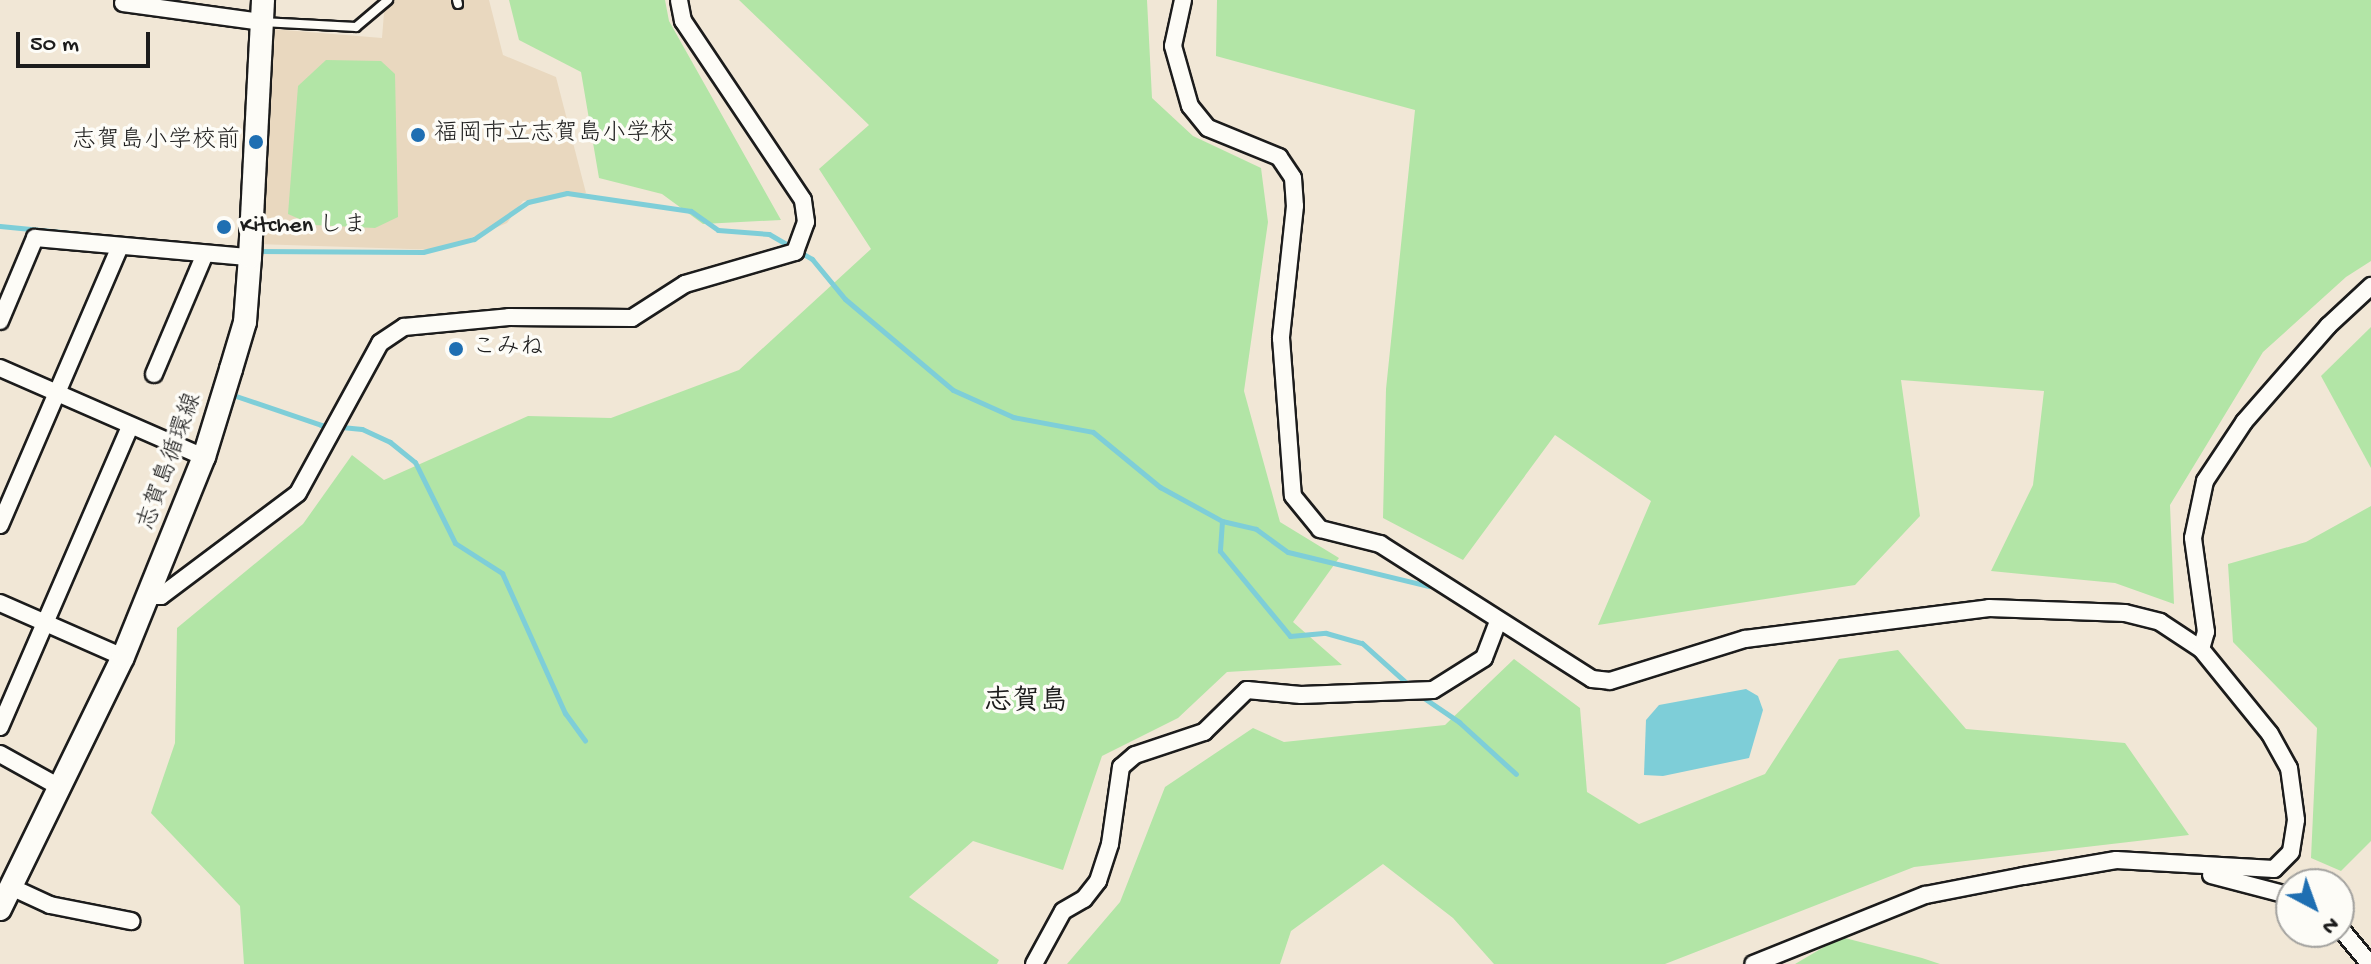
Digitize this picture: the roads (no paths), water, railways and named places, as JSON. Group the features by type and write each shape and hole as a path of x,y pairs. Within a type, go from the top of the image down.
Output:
{"main road":[{"name":"志賀島循環線","path":"0,909 61,788 149,596 204,457 245,322 262,11"}],"street":[{"path":"149,596 161,596 298,493 380,343 404,327 509,317 632,318 685,284 795,252 806,222 803,200 683,21 679,0"},
{"path":"1183,0 1173,46 1190,106 1208,128 1279,157 1293,178 1295,206 1281,338 1293,496 1320,529 1380,544 1592,679 1610,681 1745,639 1989,608 2125,613 2160,622 2201,649 2270,734 2289,768 2296,820 2291,852 2274,869 2186,868 2116,860 1925,895 1753,964"},
{"path":"133,3 262,11"},
{"path":"0,321 35,238 119,249 205,254 250,248"},
{"path":"0,525 119,249"},
{"path":"154,374 205,254"},
{"path":"2201,649 2206,632 2193,538 2205,481 2244,422 2328,326 2371,286"},
{"path":"0,368 204,457"},
{"path":"0,727 130,426"},
{"path":"0,603 123,657"},
{"path":"1034,964 1063,911 1084,899 1098,881 1110,844 1121,767 1135,755 1204,732 1247,690 1301,695 1433,690 1484,658 1498,621"},
{"path":"0,754 61,788"},
{"path":"2186,868 2275,892"},
{"path":"11,887 50,905 131,921"},
{"path":"2355,946 2370,964"}],"lane":[{"path":"262,11 356,27 378,3 388,0"}],"water":[{"path":"1746,689 1758,696 1763,710 1749,758 1663,776 1644,775 1646,720 1659,705"}],"waterway":[{"path":"255,251 423,252 474,239 528,202 567,193 691,211 718,230 769,234 812,259 845,299 953,390 1013,417 1093,432 1160,487 1222,521 1256,529 1288,552 1429,586"},
{"path":"0,226 82,234"},
{"path":"233,395 321,425 362,429 390,442 415,462 455,543 502,573 565,713 585,741"},
{"path":"1222,521 1220,551 1290,636 1326,633 1362,643 1411,687"},
{"path":"1418,694 1459,722 1516,774"}],"place":[{"name":"福岡市立志賀島小学校","path":"418,135"},
{"name":"志賀島小学校前","path":"256,142"},
{"name":"Kitchen しま","path":"224,227"},
{"name":"こみね","path":"456,349"}],"district":[{"name":"志賀島","path":"1026,703"}]}
